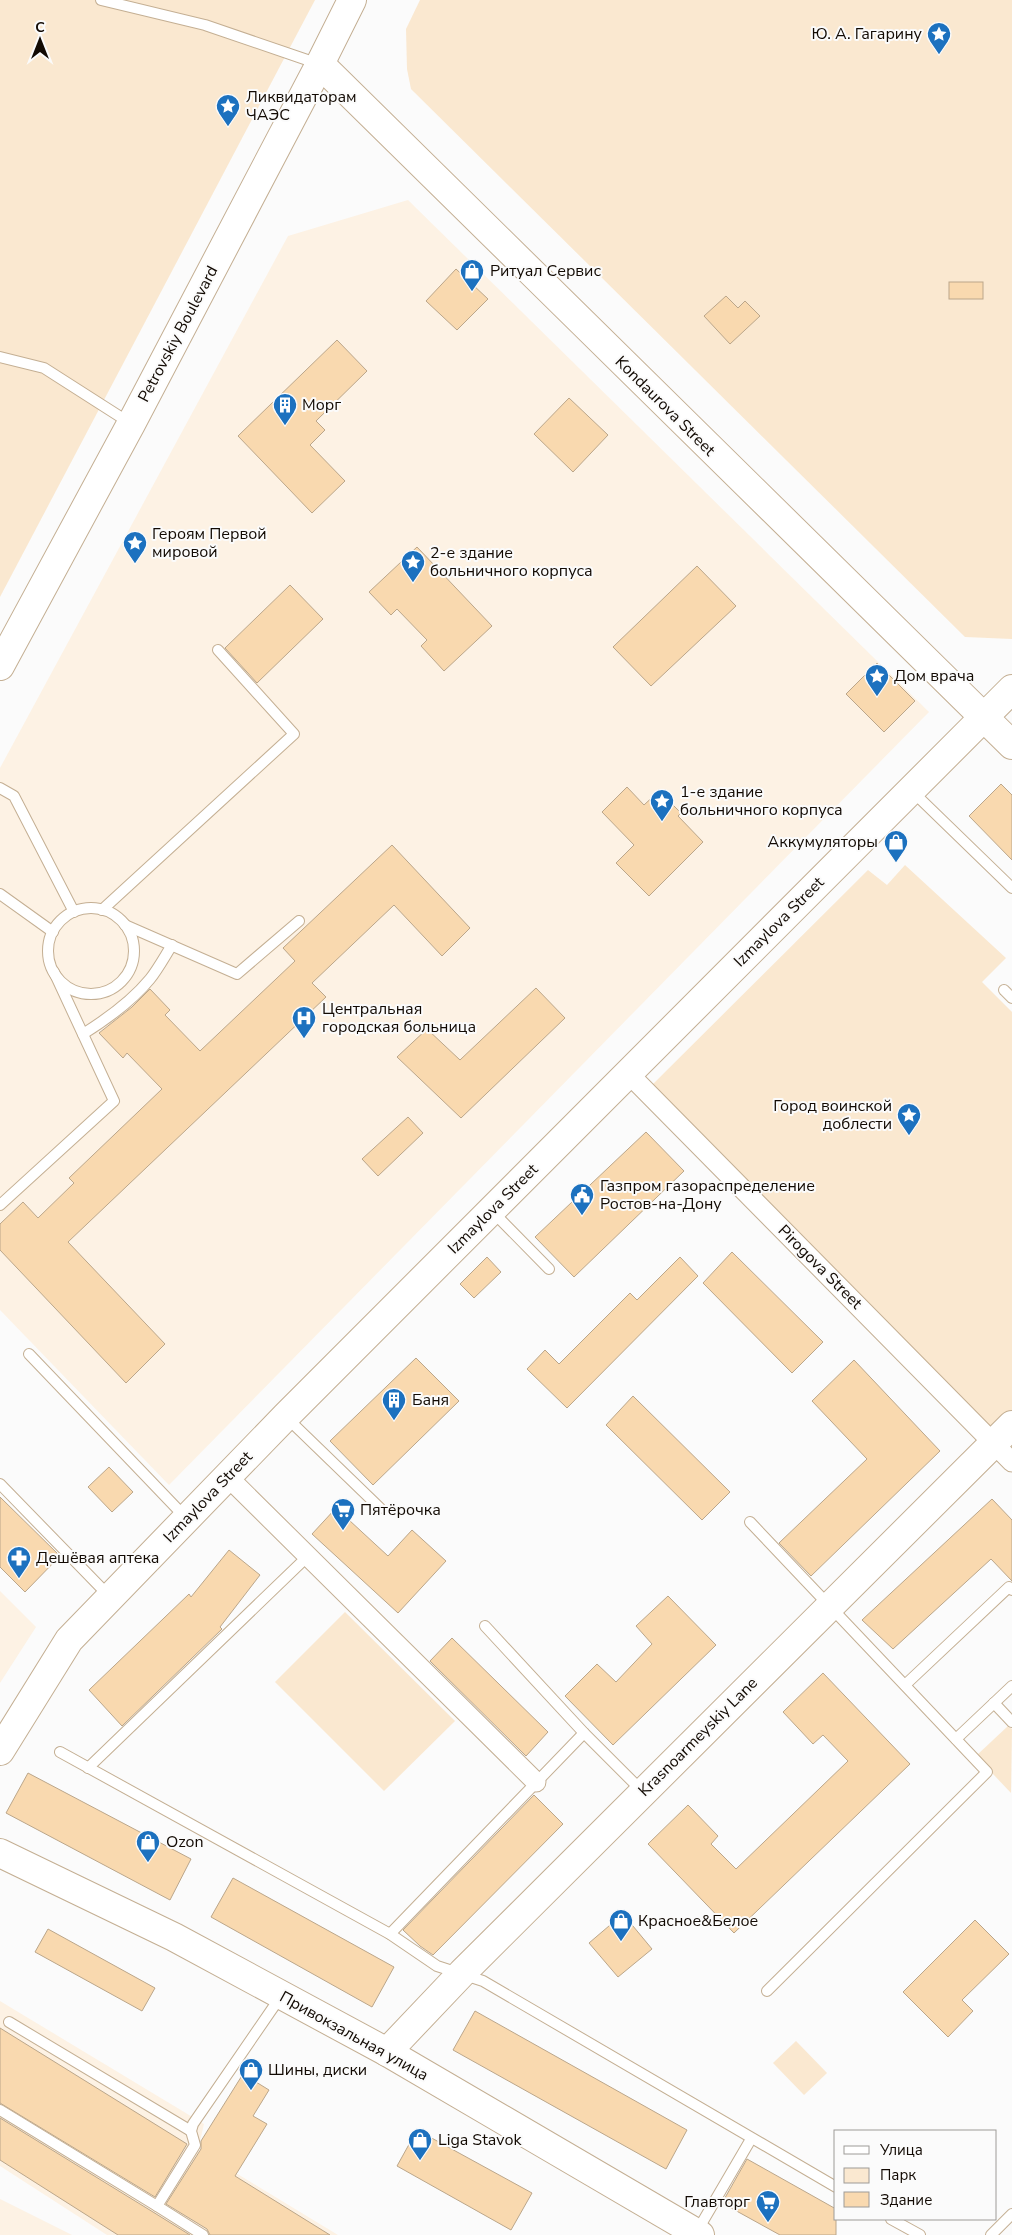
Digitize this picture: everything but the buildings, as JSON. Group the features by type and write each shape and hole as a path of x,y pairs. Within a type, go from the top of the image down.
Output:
{"street":[{"name":"Petrovskiy Boulevard","path":"0,666 131,424 352,0"},
{"name":"Kondaurova Street","path":"320,64 1012,745"},
{"name":"Izmaylova Street","path":"0,1751 69,1640 286,1416 1012,689"},
{"name":"Pirogova Street","path":"628,1073 1006,1443"},
{"name":"Krasnoarmeyskiy Lane","path":"387,2052 462,1973 830,1605 1006,1443"},
{"path":"228,1477 536,1782"},
{"name":"Привокзальная улица","path":"0,1853 174,1937 387,2052 698,2234"}],"lane":[{"path":"101,0 205,25 320,64"},
{"path":"0,357 44,368 131,424"},
{"path":"102,910 294,734 218,650"},
{"path":"0,788 14,796 74,912"},
{"path":"911,790 1012,888"},
{"path":"0,894 53,932"},
{"path":"0,1205 114,1101 54,972 49,959 49,945 53,932 62,920 74,912 88,908 102,910 114,915 125,925 132,937 133,958 126,977 116,987 103,992 82,992 63,983 54,972"},
{"path":"125,925 236,974 299,921"},
{"path":"83,1034 104,1022 150,979 172,945"},
{"path":"1004,990 1012,998"},
{"path":"491,1211 549,1269"},
{"path":"29,1354 187,1519"},
{"path":"286,1416 380,1508"},
{"path":"0,1484 110,1597"},
{"path":"750,1522 987,1772 767,1991"},
{"path":"88,1768 308,1556"},
{"path":"905,1685 1009,1587 1012,1590"},
{"path":"485,1626 584,1733 643,1792"},
{"path":"956,1740 1012,1686"},
{"path":"994,1702 1012,1722"},
{"path":"390,1934 584,1733"},
{"path":"60,1752 390,1934 437,1966 462,1973 483,1982 834,2186"},
{"path":"157,2206 195,2145 192,2131 193,2124 282,1995"},
{"path":"9,2022 192,2131"},
{"path":"0,2110 203,2235"},
{"path":"698,2234 752,2139"},
{"path":"991,2235 1012,2214"},
{"path":"893,2220 920,2235"}],"shaded area":[{"name":"Центральная городская больница","path":"408,200 929,712 169,1485 0,1310 0,768 288,236"},
{"path":"0,1591 36,1627 0,1683"},
{"path":"0,2001 204,2124 198,2150 338,2235 107,2235 0,2166"},
{"path":"0,2199 72,2235 0,2235"}],"green space":[{"path":"0,0 315,0 0,597"},
{"path":"420,0 1012,0 1012,639 965,637 411,89 407,69 406,29"},
{"path":"905,865 1006,958 982,982 1012,1012 1012,1423 993,1441 647,1090 868,870 887,885"},
{"path":"345,1612 455,1721 384,1791 275,1682"},
{"path":"1008,1726 1012,1729 1011,1793 976,1756"},
{"path":"796,2041 827,2073 804,2095 773,2063"}],"place":[{"name":"Ю. А. Гагарину","path":"939,55"},
{"name":"Ликвидаторам ЧАЭС","path":"228,127"},
{"name":"Ритуал Сервис","path":"472,292"},
{"name":"Морг","path":"285,426"},
{"name":"Героям Первой мировой","path":"135,564"},
{"name":"2-е здание больничного корпуса","path":"413,583"},
{"name":"Дом врача","path":"877,697"},
{"name":"1-е здание больничного корпуса","path":"662,822"},
{"name":"Аккумуляторы","path":"896,863"},
{"name":"Центральная городская больница","path":"304,1039"},
{"name":"Город воинской доблести","path":"909,1136"},
{"name":"Газпром газораспределение Ростов-на-Дону","path":"582,1216"},
{"name":"Баня","path":"394,1421"},
{"name":"Пятёрочка","path":"343,1531"},
{"name":"Дешёвая аптека","path":"19,1579"},
{"name":"Ozon","path":"148,1863"},
{"name":"Красное&Белое","path":"621,1942"},
{"name":"Шины, диски","path":"251,2091"},
{"name":"Liga Stavоk","path":"420,2161"},
{"name":"Главторг","path":"768,2223"}]}
